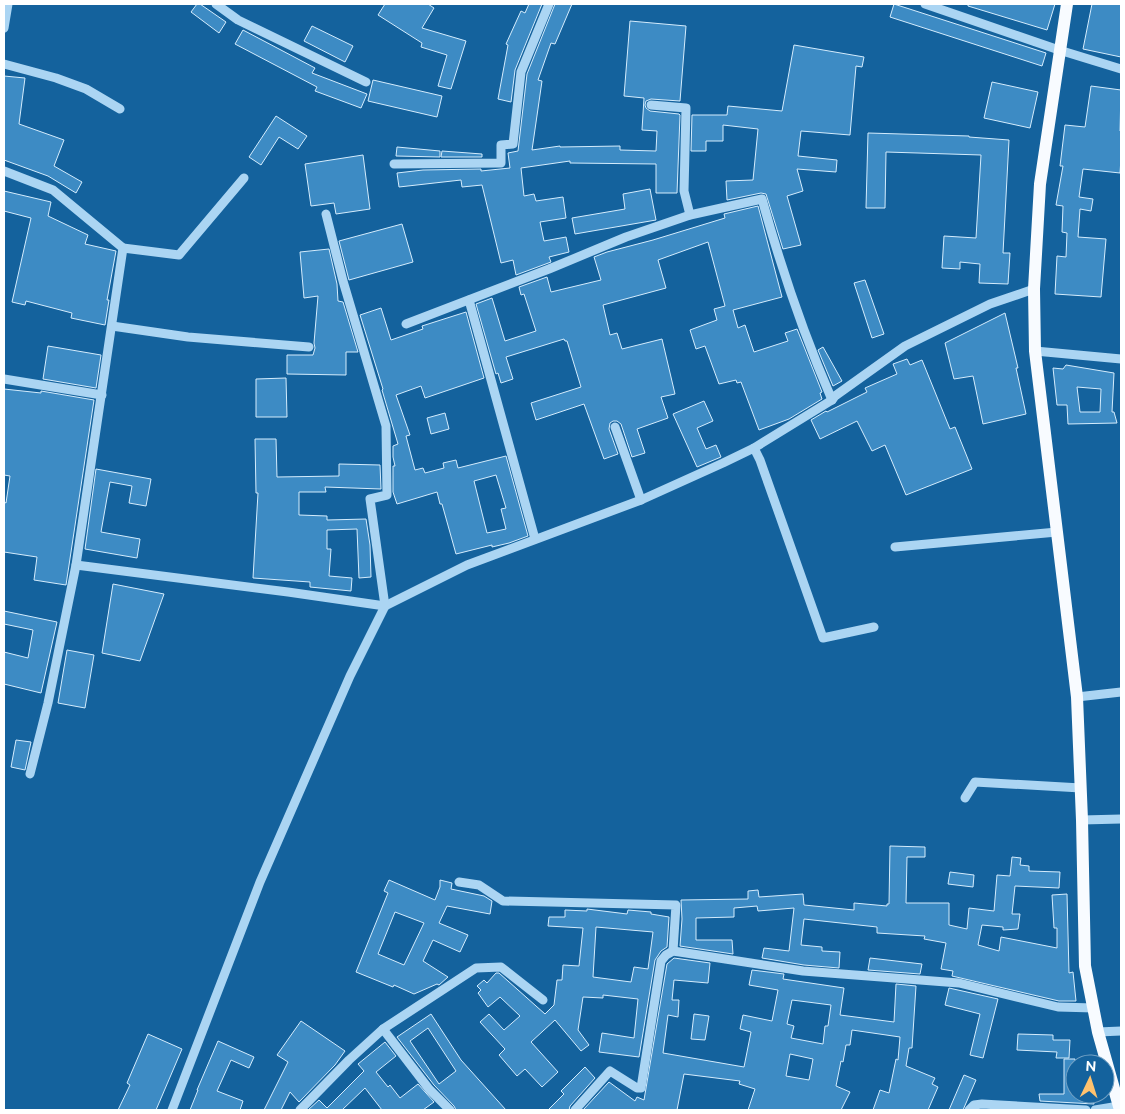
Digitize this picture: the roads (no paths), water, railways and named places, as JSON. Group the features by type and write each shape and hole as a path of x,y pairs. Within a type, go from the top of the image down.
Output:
{"main road":[{"path":"1067,4 1040,184 1034,289 1035,350 1077,697 1085,966 1098,1032 1120,1108"}],"street":[{"path":"4,28 8,4"},
{"path":"216,4 238,20 366,82"},
{"path":"394,164 501,163 501,146 513,144 521,72 549,4"},
{"path":"926,4 1059,50 1121,69"},
{"path":"4,64 56,78 86,89 120,109"},
{"path":"651,105 686,108 684,191 690,215"},
{"path":"4,172 53,190 123,248 179,255 244,178"},
{"path":"406,324 626,237 690,215 762,199 778,257 811,351 832,400"},
{"path":"172,1110 260,882 350,676 385,606 370,499 387,495 386,426 343,281 326,214"},
{"path":"30,774 48,703 76,565 123,248"},
{"path":"76,565 385,606 467,565 641,500 754,448 832,400 905,346 990,304 1034,289"},
{"path":"469,300 535,539"},
{"path":"112,326 188,337 309,347"},
{"path":"1035,350 1121,359"},
{"path":"4,379 102,395"},
{"path":"615,427 641,500"},
{"path":"754,448 760,460 823,638 874,627"},
{"path":"895,547 1056,532"},
{"path":"1077,697 1121,692"},
{"path":"965,798 975,782 1081,788"},
{"path":"1082,820 1121,819"},
{"path":"458,882 479,885 503,901 676,905 673,951"},
{"path":"575,1110 610,1071 636,1088 641,1088 661,961 666,954 673,951 803,971 959,983 1058,1008 1094,1008"},
{"path":"300,1110 349,1060 383,1029 476,968 501,967 543,1000"},
{"path":"383,1029 429,1089 450,1110"},
{"path":"1098,1032 1121,1032"},
{"path":"969,1110 974,1105 982,1104 1086,1110"},
{"path":"1096,1110 1120,1108"}]}
